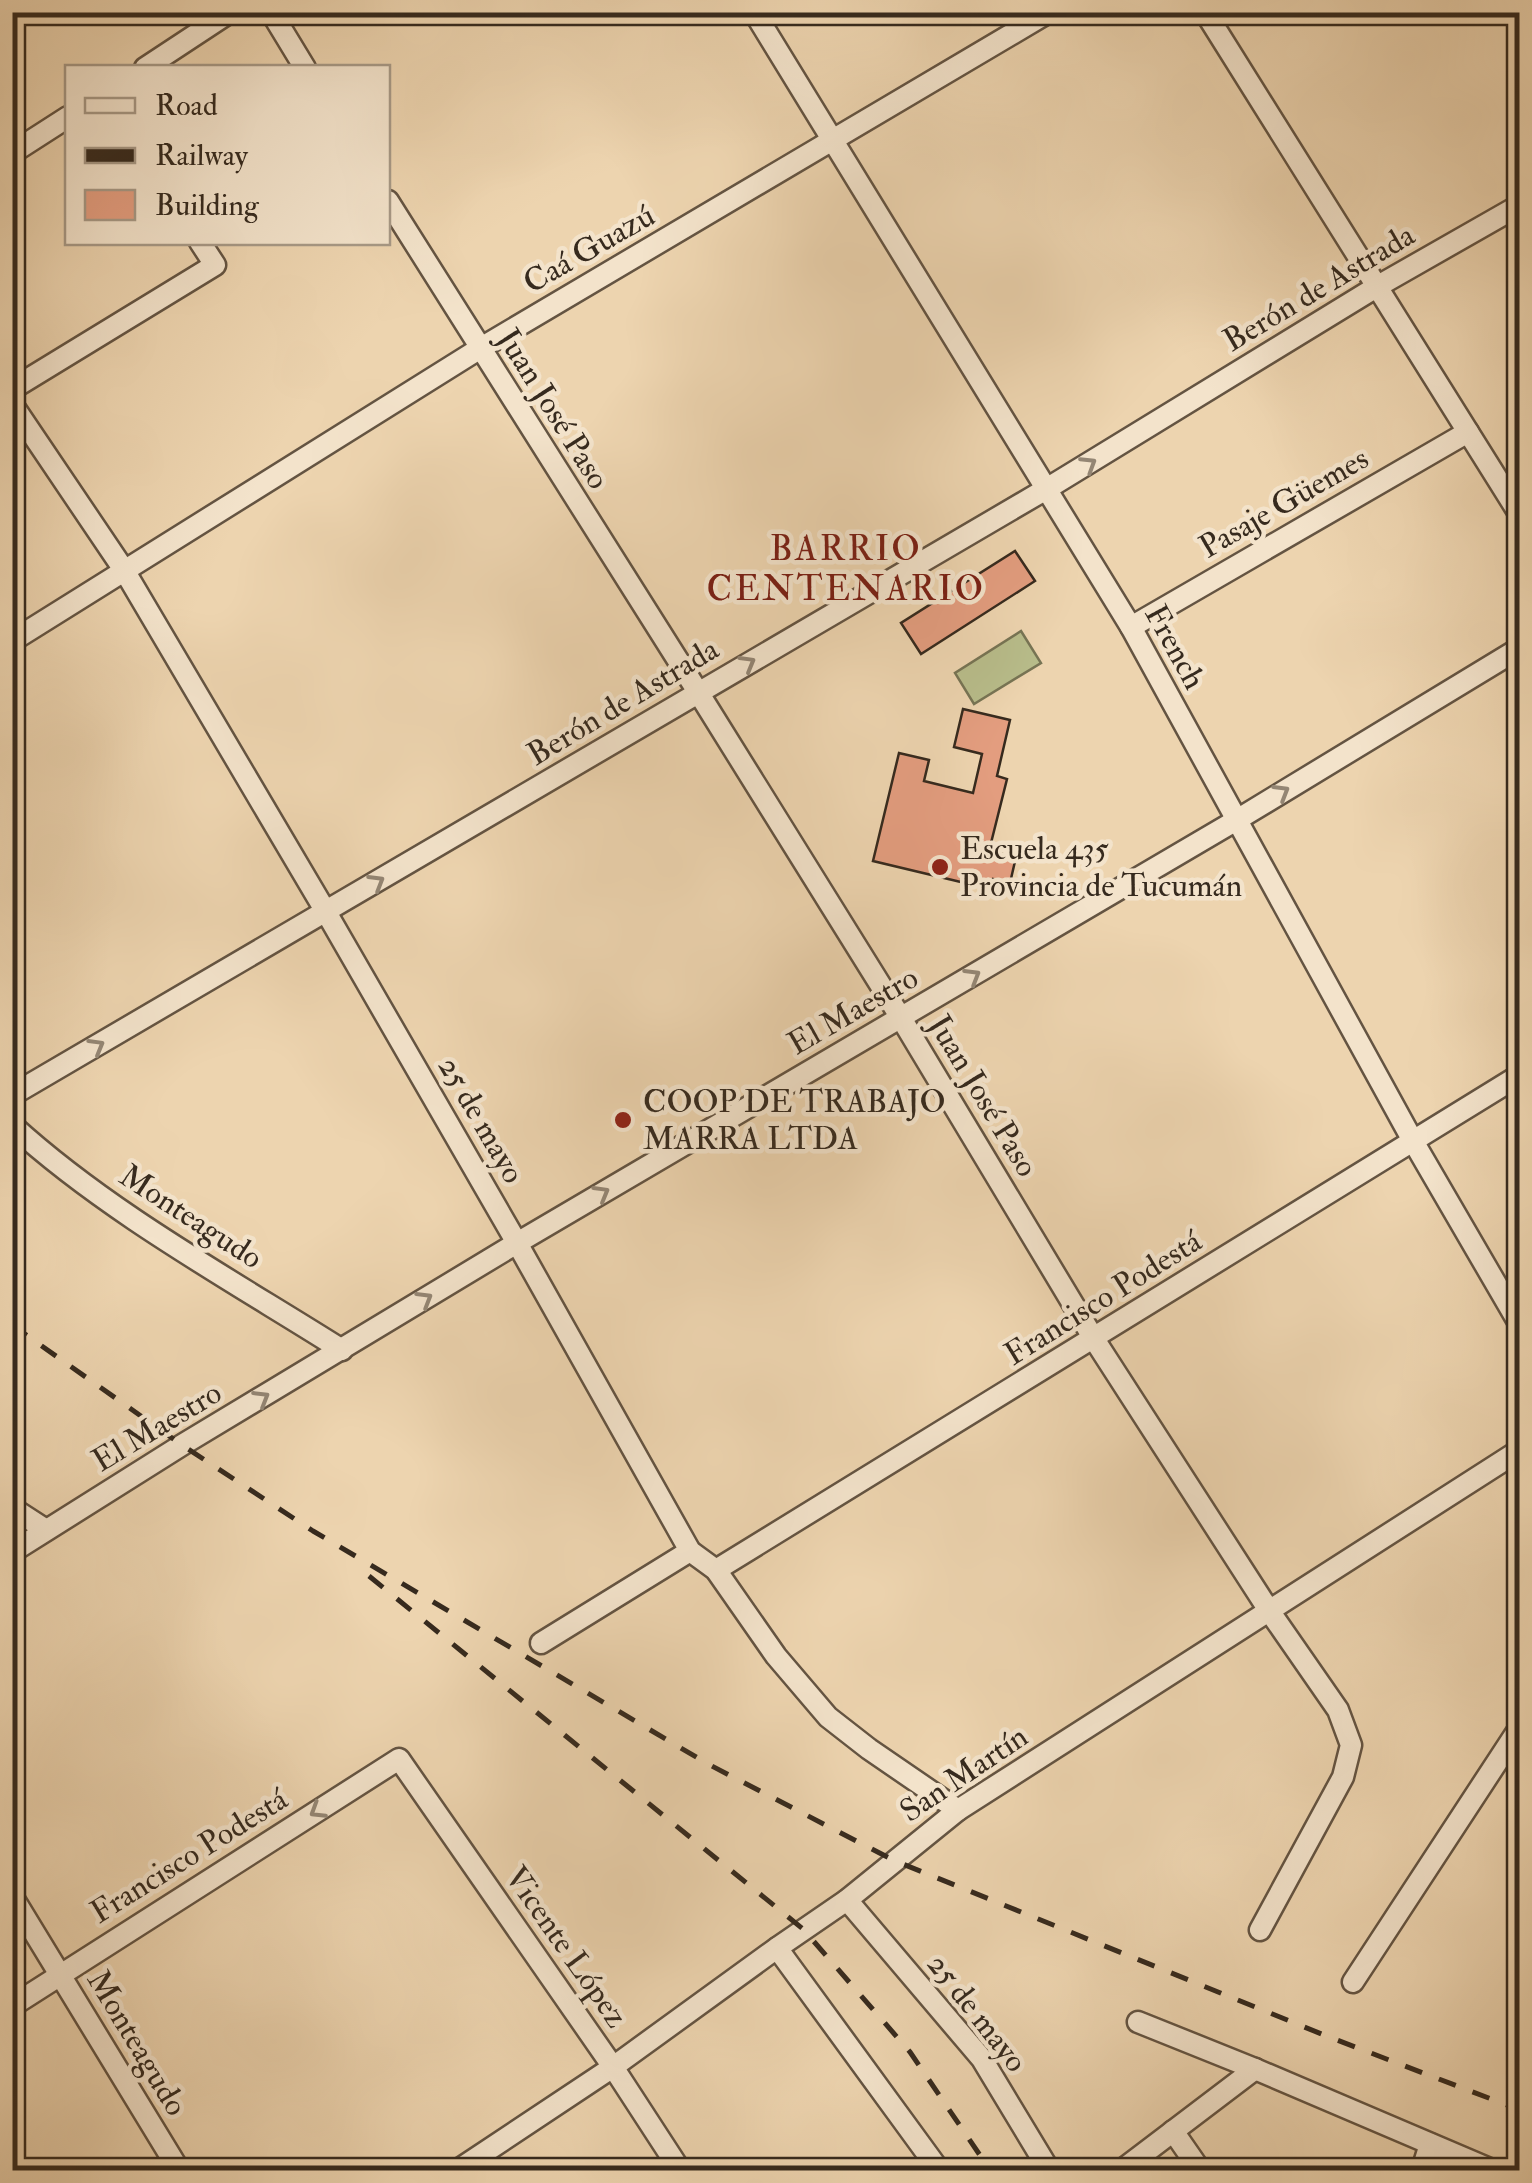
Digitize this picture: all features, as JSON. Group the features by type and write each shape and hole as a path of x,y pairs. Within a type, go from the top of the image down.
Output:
{"street":[{"path":"150,65 230,12"},
{"path":"271,12 303,65"},
{"name":"French","path":"754,12 1131,627 1413,1141 1520,1325"},
{"name":"Caá Guazú","path":"12,642 479,349 1049,12"},
{"path":"1205,12 1520,516"},
{"path":"12,152 65,119"},
{"name":"Juan José Paso","path":"390,204 901,1018 1094,1340 1338,1710 1351,1744 1342,1778 1260,1930"},
{"name":"Berón de Astrada","path":"12,1095 1048,488 1520,204"},
{"path":"12,389 215,265 202,245"},
{"name":"25 de mayo","path":"12,404 124,570 518,1243 690,1551 716,1570 776,1656 828,1717 958,1810"},
{"name":"Pasaje Güemes","path":"1131,627 1468,432"},
{"name":"El Maestro","path":"12,1552 518,1243 1520,648"},
{"name":"Francisco Podestá","path":"716,1570 1520,1076"},
{"name":"Monteagudo","path":"12,1125 141,1223 342,1350"},
{"name":"San Martín","path":"458,2170 846,1900 958,1810 1520,1450"},
{"path":"12,1508 46,1530"},
{"path":"541,1643 690,1551"},
{"path":"1353,1982 1520,1726"},
{"name":"Francisco Podestá","path":"12,2006 399,1759"},
{"name":"Vicente López","path":"399,1759 680,2170"},
{"name":"Monteagudo","path":"12,1896 179,2170"},
{"name":"25 de mayo","path":"846,1900 982,2060 1048,2170"},
{"path":"776,1948 939,2170"},
{"path":"1138,2022 1256,2068 1492,2170"},
{"path":"1122,2170 1256,2068"},
{"path":"1173,2132 1200,2170"},
{"path":"1422,2170 1430,2144"}],"green space":[{"path":"1021,631 1041,663 974,704 955,673"}],"building":[{"path":"1015,551 1035,581 921,654 901,623"},
{"path":"963,709 1010,720 997,776 1007,779 989,851 1016,857 1010,883 993,879 990,889 873,861 899,753 929,760 924,781 973,793 982,754 954,747"}],"railway":[{"path":"12,1325 182,1445 313,1531 708,1764 893,1860 1520,2110"},
{"path":"369,1576 803,1929 910,2052 990,2170"}],"place":[{"name":"Escuela 435 Provincia de Tucumán","path":"940,867"},
{"name":"COOP DE TRABAJO MARRA LTDA","path":"623,1120"}],"district":[{"name":"BARRIO CENTENARIO","path":"846,569"}]}
